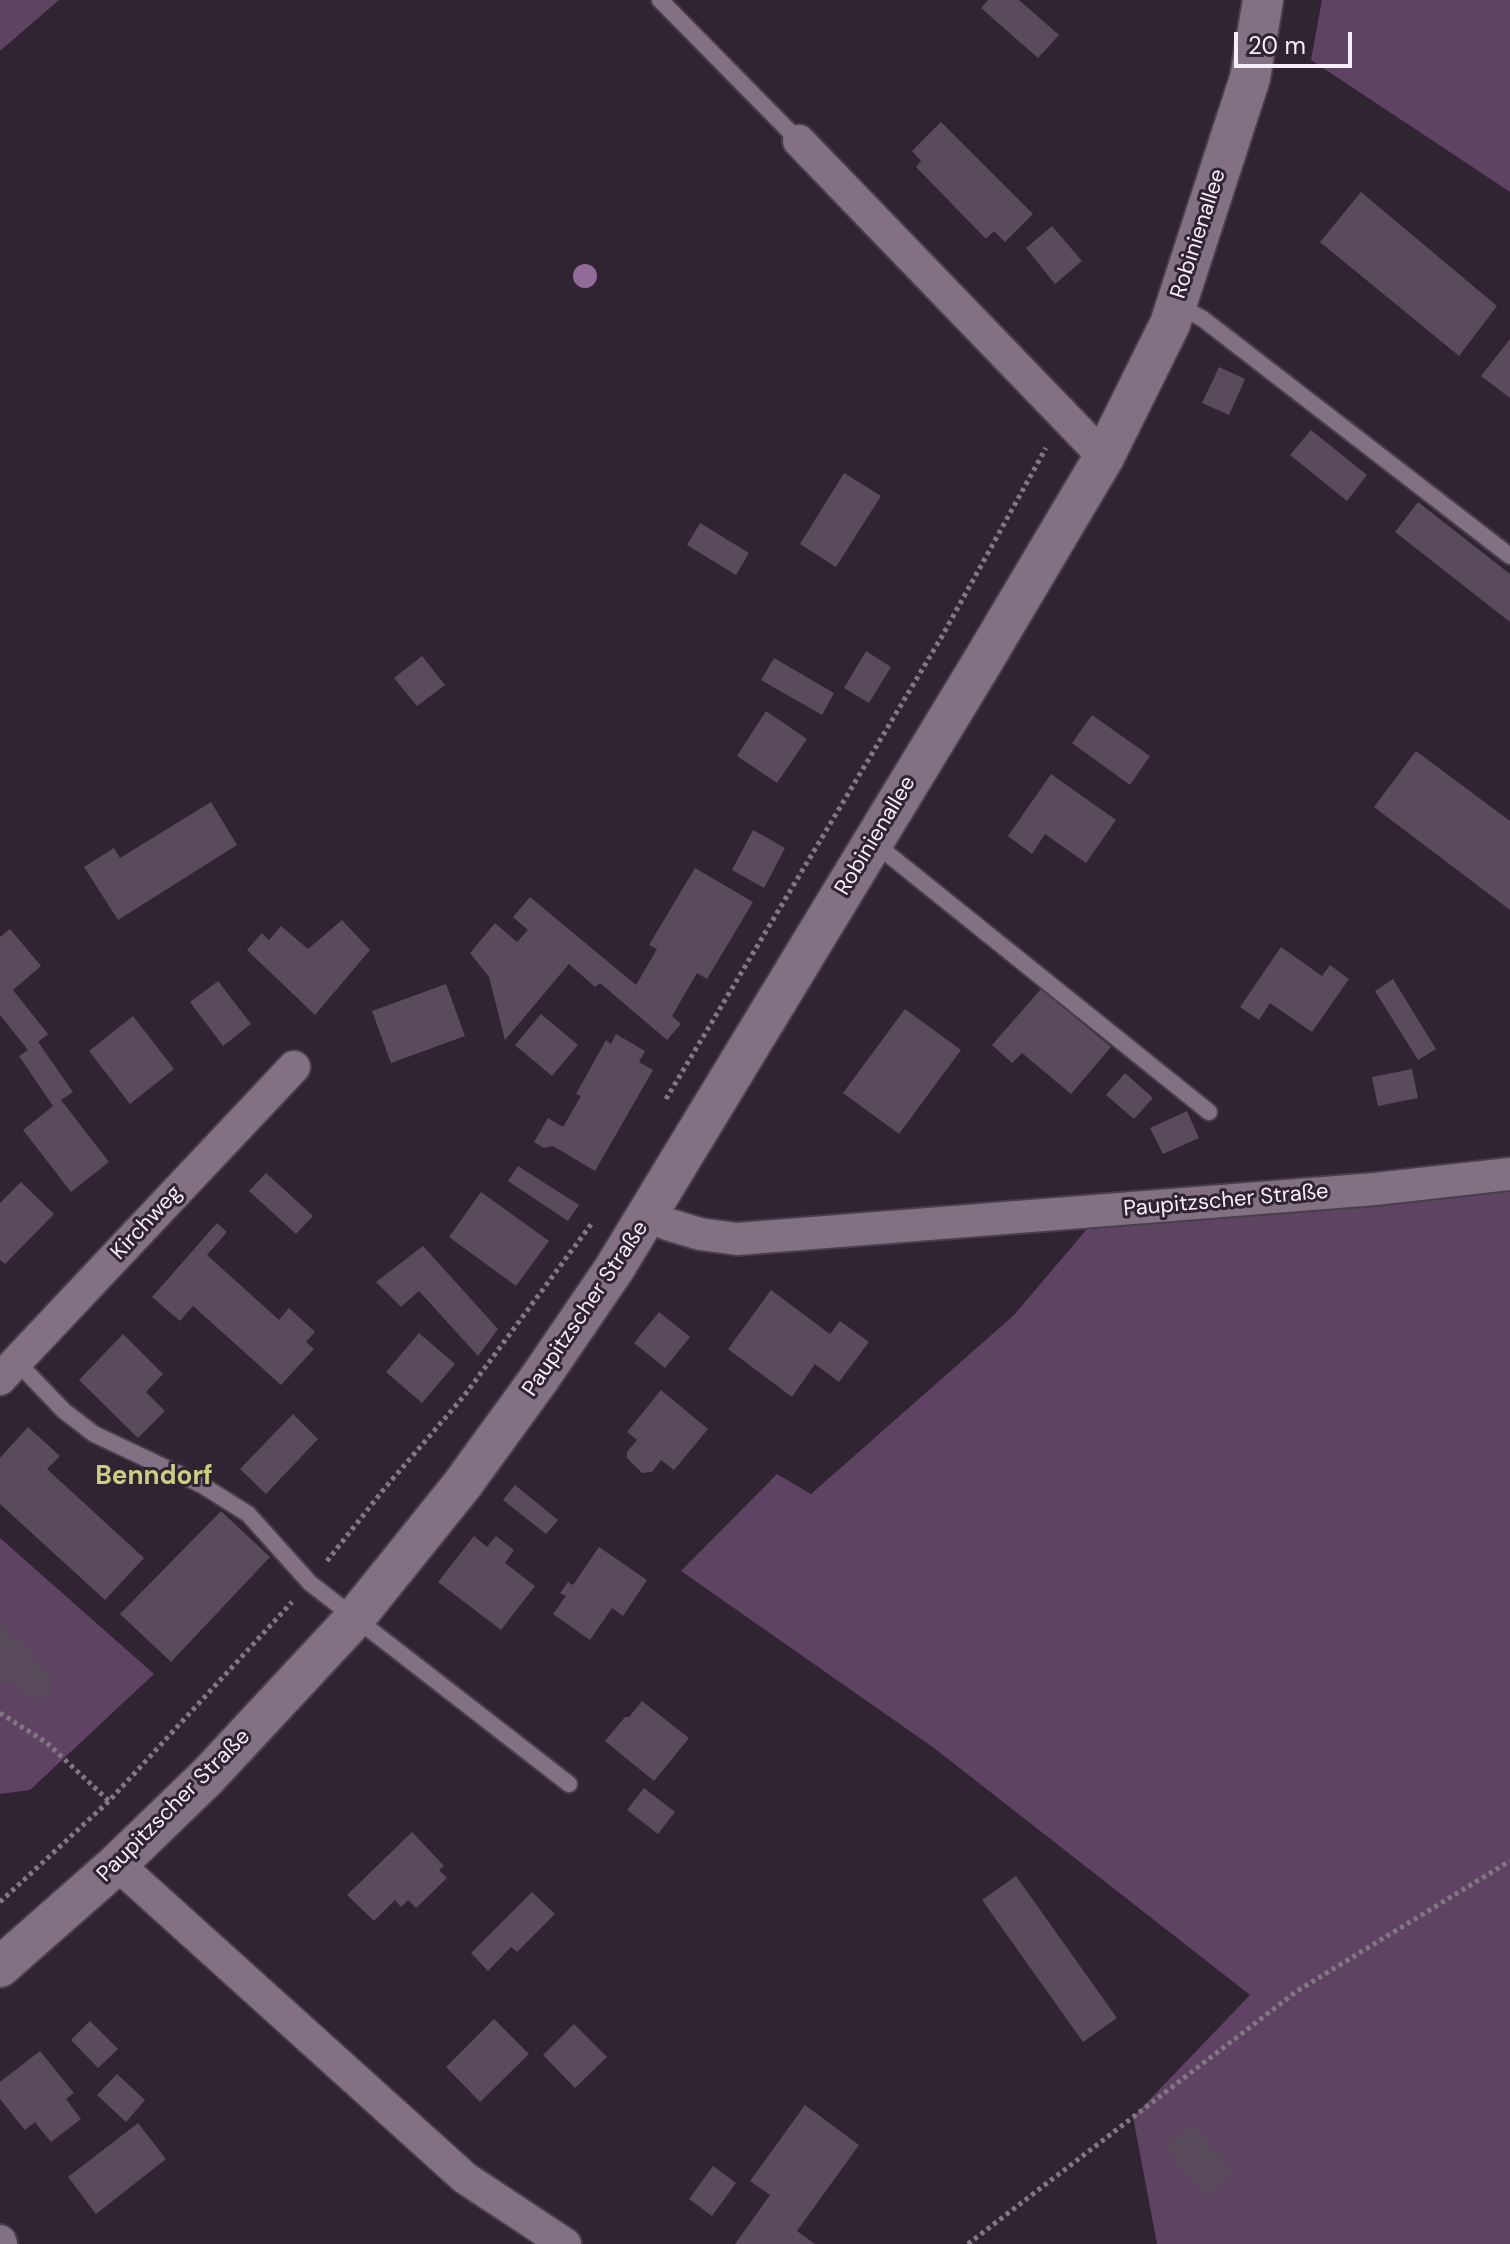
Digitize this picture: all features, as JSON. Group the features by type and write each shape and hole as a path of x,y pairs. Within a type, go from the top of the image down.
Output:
{"street":[{"name":"Robinienallee","path":"647,1214 1104,457 1170,324 1250,78 1263,0"},
{"path":"799,141 1104,457"},
{"name":"Kirchweg","path":"8,1370 294,1067"},
{"name":"Paupitzscher Straße","path":"0,1967 117,1864 208,1776 355,1618 462,1485 539,1379 614,1269 647,1214 700,1234 737,1239 1311,1194 1510,1174"},
{"path":"117,1864 465,2178 565,2244"}],"lane":[{"path":"660,0 799,141"},
{"path":"1176,304 1203,319 1510,556"},
{"path":"873,842 1209,1112"},
{"path":"8,1370 94,1434 202,1485 248,1514 310,1583 569,1784"}],"path":[{"path":"660,1110 941,638 1063,415"},
{"path":"0,1902 109,1801 310,1583 384,1489 464,1396 608,1201 647,1214"},
{"path":"0,1713 47,1743 109,1801"},
{"path":"968,2244 1297,1991 1510,1861"}],"shaded area":[{"path":"0,0 59,0 0,51"},
{"path":"1322,0 1510,0 1510,192 1311,60"},
{"path":"1510,1191 1510,2244 1157,2244 1133,2117 1250,1995 934,1748 681,1571 777,1474 811,1494 1014,1315 1087,1229"},
{"path":"0,1538 154,1674 30,1790 0,1794"}],"building":[{"path":"988,0 1019,0 1059,35 1038,58 981,8"},
{"path":"941,122 1033,214 1005,242 994,231 986,239 916,167 921,161 912,151"},
{"path":"1361,192 1497,306 1459,356 1320,242"},
{"path":"1052,226 1082,261 1055,284 1026,248"},
{"path":"1510,339 1510,398 1481,376"},
{"path":"1219,367 1245,379 1229,415 1202,403"},
{"path":"1311,430 1367,475 1347,501 1290,455"},
{"path":"844,473 881,496 836,567 800,544"},
{"path":"1418,502 1510,574 1510,622 1395,532"},
{"path":"700,523 749,553 736,575 687,545"},
{"path":"866,651 891,667 869,703 844,688"},
{"path":"422,656 445,685 417,706 394,678"},
{"path":"774,658 834,693 822,715 761,680"},
{"path":"766,711 807,739 777,783 737,756"},
{"path":"1092,715 1150,756 1130,785 1072,743"},
{"path":"1416,751 1510,821 1510,910 1374,807"},
{"path":"1051,774 1116,820 1086,863 1045,834 1032,854 1008,836"},
{"path":"211,802 237,845 118,920 84,867 114,848 120,858"},
{"path":"753,830 785,848 764,888 732,870"},
{"path":"695,868 753,902 707,979 697,973 672,1016 681,1024 667,1040 600,983 595,987 569,964 505,1040 489,977 470,953 495,923 517,942 528,930 513,917 530,897 636,985 657,949 649,945"},
{"path":"342,920 370,950 315,1015 247,950 262,933 269,940 281,926 308,949"},
{"path":"10,929 41,966 13,990 48,1034 38,1042 73,1092 61,1100 109,1162 71,1192 23,1130 53,1106 19,1056 28,1050 0,1015 0,937"},
{"path":"1281,947 1322,976 1330,965 1349,979 1312,1032 1270,1003 1259,1020 1240,1007"},
{"path":"1393,979 1436,1049 1418,1060 1375,991"},
{"path":"218,981 251,1024 223,1046 190,1002"},
{"path":"446,984 465,1036 391,1063 372,1011"},
{"path":"1041,989 1111,1047 1071,1094 1022,1053 1012,1063 992,1045"},
{"path":"905,1009 961,1050 899,1134 843,1093"},
{"path":"541,1014 578,1045 552,1076 515,1045"},
{"path":"133,1016 174,1069 130,1104 89,1051"},
{"path":"616,1034 645,1051 639,1062 653,1070 595,1171 553,1146 544,1148 534,1142 548,1118 563,1127 581,1096 576,1094 606,1040 611,1044"},
{"path":"1412,1069 1418,1098 1378,1106 1372,1077"},
{"path":"1125,1073 1153,1098 1134,1119 1106,1095"},
{"path":"1187,1111 1199,1138 1163,1154 1150,1128"},
{"path":"518,1166 579,1205 568,1221 508,1181"},
{"path":"266,1173 313,1216 296,1234 249,1191"},
{"path":"21,1182 54,1214 5,1264 0,1260 0,1203"},
{"path":"481,1192 549,1241 516,1286 449,1237"},
{"path":"217,1223 227,1232 207,1255 279,1320 289,1308 315,1332 306,1342 314,1349 281,1385 193,1306 180,1321 152,1297"},
{"path":"423,1246 498,1329 478,1356 419,1291 401,1307 376,1282"},
{"path":"771,1290 830,1334 840,1321 869,1342 839,1382 815,1364 792,1397 728,1349"},
{"path":"659,1312 690,1337 665,1368 634,1343"},
{"path":"419,1333 455,1364 422,1403 386,1372"},
{"path":"123,1334 163,1374 146,1392 165,1411 138,1438 79,1380"},
{"path":"661,1390 708,1429 674,1470 661,1460 652,1472 642,1473 627,1458 627,1452 637,1440 627,1432"},
{"path":"293,1414 318,1439 266,1494 240,1469"},
{"path":"28,1427 60,1456 47,1469 144,1558 105,1600 0,1504 0,1458"},
{"path":"515,1485 558,1520 546,1534 503,1500"},
{"path":"221,1511 270,1557 171,1662 120,1614"},
{"path":"474,1536 487,1547 496,1536 514,1550 505,1563 535,1586 501,1630 438,1582"},
{"path":"599,1547 647,1580 623,1616 612,1608 590,1640 553,1614 566,1596 560,1593 568,1582 573,1585"},
{"path":"0,1625 32,1651 29,1656 53,1674 50,1677 51,1693 33,1700 9,1681 5,1685 0,1681"},
{"path":"642,1701 689,1738 654,1781 605,1741"},
{"path":"644,1788 675,1812 658,1834 627,1810"},
{"path":"412,1832 444,1866 439,1870 447,1878 416,1908 408,1900 401,1907 395,1900 374,1921 347,1895"},
{"path":"1016,1876 1117,2018 1083,2042 982,1900"},
{"path":"532,1892 555,1914 517,1952 511,1947 488,1971 471,1953"},
{"path":"494,2019 529,2054 480,2102 446,2067"},
{"path":"90,2021 118,2049 98,2068 71,2040"},
{"path":"574,2024 607,2057 575,2088 543,2055"},
{"path":"40,2051 74,2093 66,2099 81,2119 51,2142 35,2122 25,2130 0,2099 0,2082"},
{"path":"117,2074 145,2100 126,2122 97,2095"},
{"path":"805,2105 859,2145 797,2231 815,2244 735,2244 770,2195 750,2181"},
{"path":"138,2123 166,2159 96,2214 68,2177"},
{"path":"1192,2124 1234,2173 1206,2197 1164,2147"},
{"path":"713,2166 736,2183 712,2216 689,2199"}],"district":[{"name":"Benndorf","path":"154,1477"}]}
